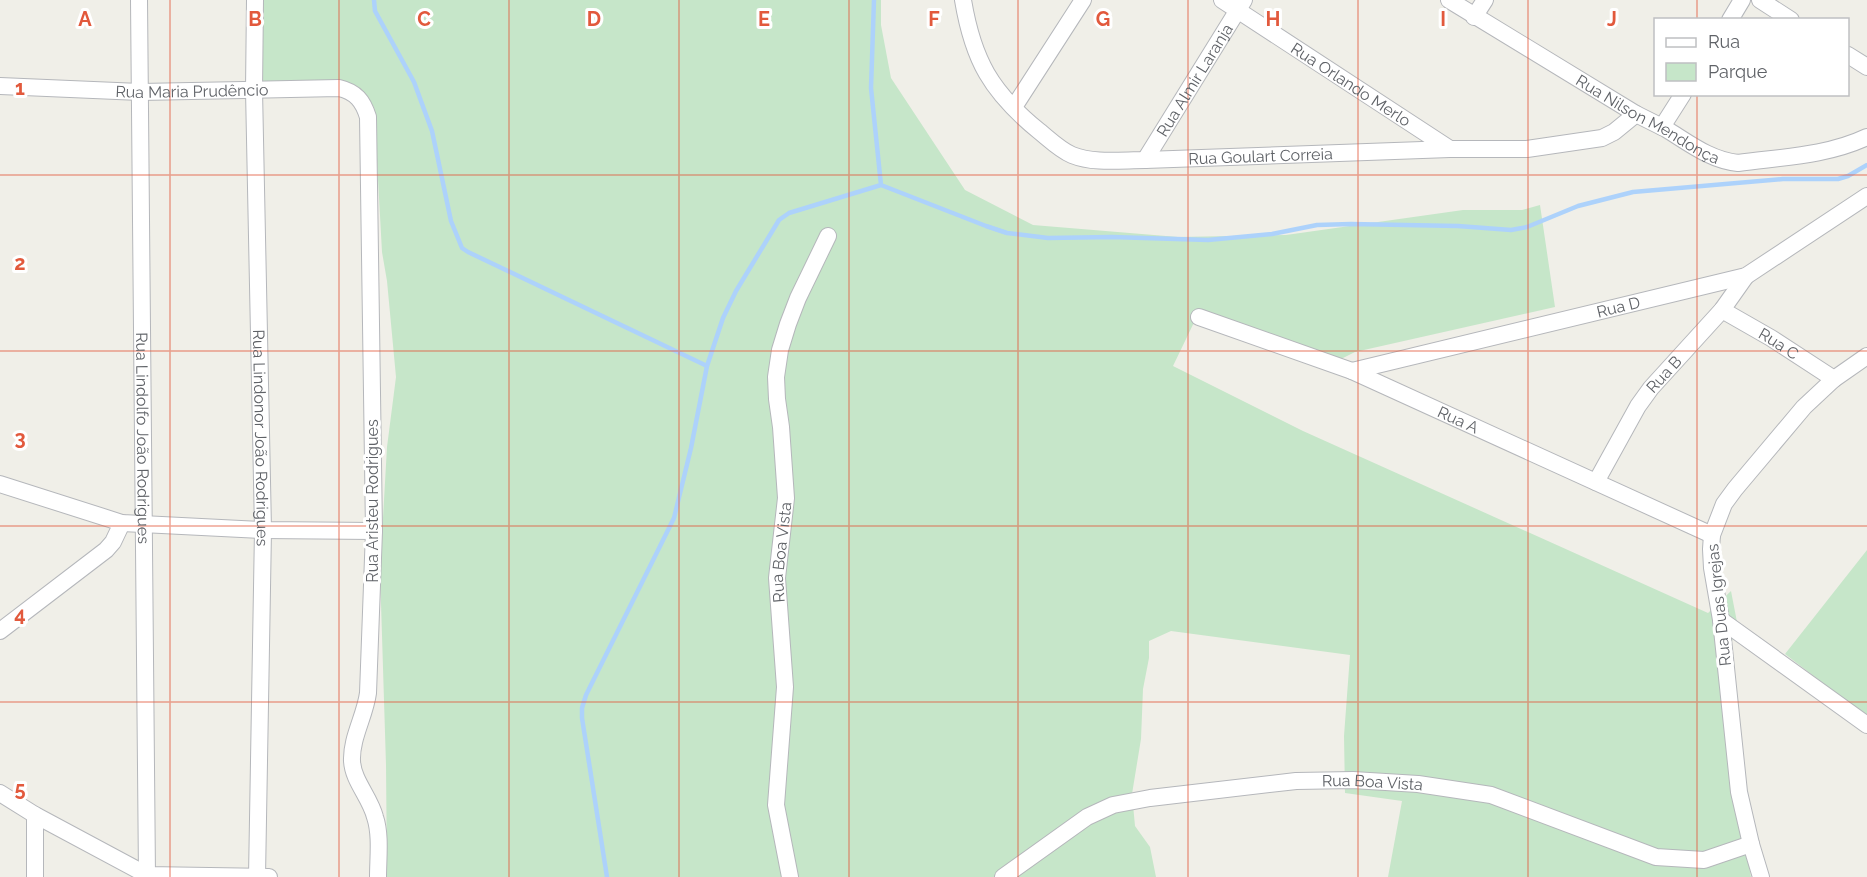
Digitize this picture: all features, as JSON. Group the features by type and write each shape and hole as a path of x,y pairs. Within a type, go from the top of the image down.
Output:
{"street":[{"name":"Rua Lindolfo João Rodrigues","path":"140,0 147,876"},
{"name":"Rua Lindonor João Rodrigues","path":"255,0 254,90 263,530 257,877"},
{"name":"Rua Goulart Correia","path":"963,0 975,49 993,86 1032,125 1072,155 1095,160 1450,149 1527,149 1595,139 1614,132 1636,114"},
{"path":"1014,107 1083,0"},
{"name":"Rua Orlando Merlo","path":"1222,0 1241,5 1450,149"},
{"name":"Rua Nilson Mendonça","path":"1449,0 1636,114 1723,161 1737,163 1830,151 1867,138"},
{"path":"1474,17 1485,0"},
{"path":"1731,18 1742,0"},
{"path":"1760,0 1788,18"},
{"name":"Rua Almir Laranja","path":"1145,160 1241,5"},
{"path":"1849,55 1866,63"},
{"name":"Rua Maria Prudêncio","path":"0,86 140,92 339,88 349,90 358,96 364,104 368,117"},
{"path":"1662,127 1682,96"},
{"name":"Rua Aristeu Rodrigues","path":"368,117 374,531 368,693 352,760 354,773 372,806 378,825 378,877"},
{"name":"Rua D","path":"1352,372 1746,276 1867,196"},
{"name":"Rua Boa Vista","path":"790,877 776,805 785,687 777,578 786,498 776,377 780,350 788,324 805,281 828,236"},
{"name":"Rua B","path":"1596,482 1638,406 1651,388 1722,310 1746,276"},
{"name":"Rua C","path":"1722,310 1771,338 1834,379"},
{"name":"Rua A","path":"1199,317 1352,372 1712,535"},
{"name":"Rua Duas Igrejas","path":"1761,877 1739,792 1721,620 1712,568 1712,535 1724,504 1816,393 1867,356"},
{"path":"0,484 122,523 263,530 374,531"},
{"path":"0,631 106,550 113,542 122,523"},
{"path":"1721,620 1867,725"},
{"name":"Rua Boa Vista","path":"1003,877 1087,818 1113,805 1150,798 1296,782 1375,781 1418,784 1491,795 1656,857 1704,860 1751,844"},
{"path":"0,794 147,876 269,877"},
{"path":"35,815 35,877"}],"green space":[{"path":"256,0 881,0 881,25 891,78 965,190 1033,225 1178,237 1286,235 1463,210 1522,210 1540,205 1555,307 1355,352 1339,360 1200,310 1173,366 1303,431 1708,613 1731,591 1737,622 1723,676 1742,829 1751,877 1388,877 1402,801 1345,793 1344,736 1350,655 1171,631 1149,641 1149,658 1143,689 1141,739 1132,794 1135,826 1150,847 1156,877 387,877 380,571 387,447 396,377 382,252 374,107 360,93 265,85 258,78"},
{"path":"1867,550 1867,717 1785,654"}],"waterway":[{"path":"374,0 375,11 414,82 432,131 451,221 462,248 707,366"},
{"path":"874,0 871,88 881,185"},
{"path":"607,877 582,708 586,695 674,518 707,366 723,318 736,291 779,220 789,213 881,185 1007,233 1048,238 1208,240 1272,234 1317,225 1351,224 1458,226 1511,230 1527,227 1578,206 1633,192 1783,179 1838,179 1867,165"}]}
